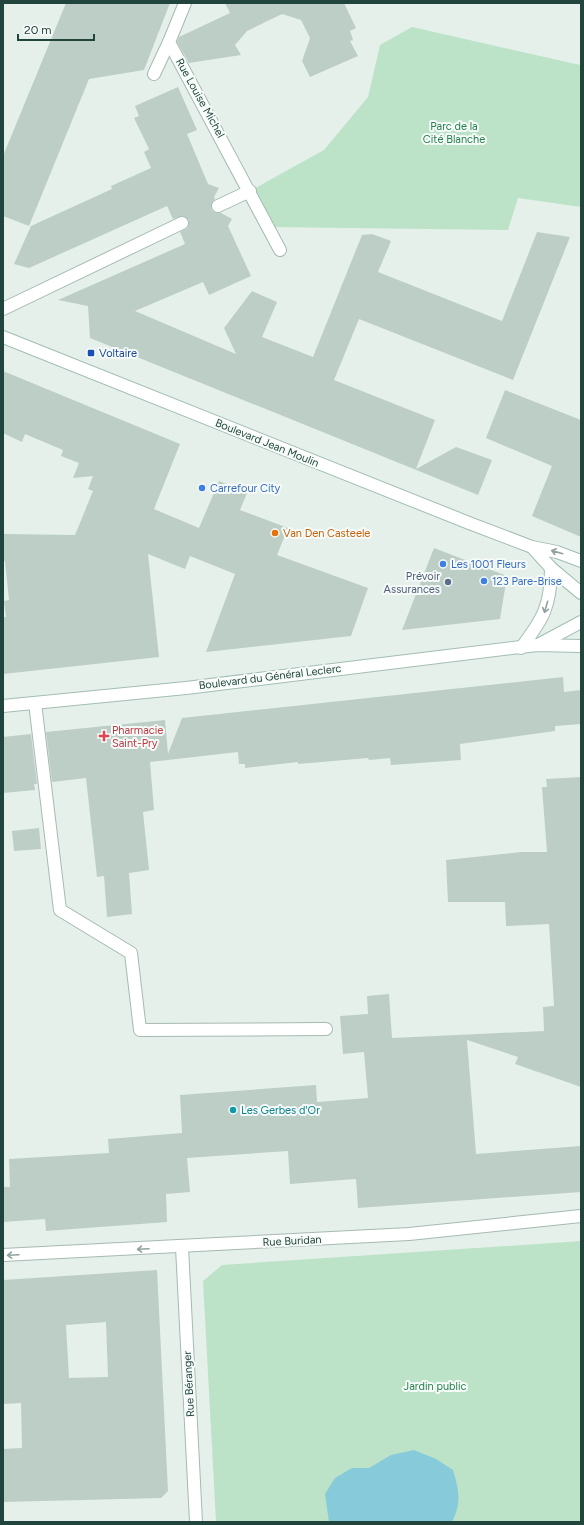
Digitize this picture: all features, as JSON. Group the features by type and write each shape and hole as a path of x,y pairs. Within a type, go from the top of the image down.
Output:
{"street":[{"path":"154,74 185,3"},
{"name":"Rue Louise Michel","path":"169,42 250,191 280,250"},
{"path":"218,206 250,191"},
{"path":"3,309 182,223"},
{"name":"Boulevard Jean Moulin","path":"3,337 201,417 532,547 558,552 581,561"},
{"name":"Boulevard Jean Moulin","path":"532,547 550,568 581,592"},
{"path":"521,648 543,617 551,587 550,568"},
{"name":"Boulevard du Général Leclerc","path":"537,645 581,622"},
{"name":"Boulevard du Général Leclerc","path":"3,706 186,688 537,645 581,646"},
{"path":"35,703 60,910 131,953 140,1030 326,1029"},
{"name":"Rue Buridan","path":"3,1255 182,1247 409,1234 581,1216"},
{"name":"Rue Béranger","path":"182,1247 196,1522"}],"green space":[{"name":"Parc de la Cité Blanche","path":"412,27 580,65 581,207 518,198 508,230 268,227 250,191 324,150 368,97 380,45"},
{"name":"Jardin public","path":"581,1241 581,1522 216,1522 203,1281 222,1265"}],"water":[{"path":"414,1450 436,1459 453,1470 457,1484 458,1502 452,1522 329,1522 325,1494 335,1478 352,1468 369,1468 391,1455"}],"building":[{"path":"66,3 170,3 144,70 89,79 29,226 3,216 3,156"},
{"path":"225,3 344,3 356,28 350,31 353,40 350,41 358,56 310,77 302,61 310,38 301,20 282,14 247,31 235,45 241,55 189,63 177,42 179,37 230,13"},
{"path":"178,87 197,130 187,134 208,184 219,188 214,197 215,199 212,202 211,209 214,212 221,213 232,219 228,226 251,276 209,295 203,282 135,311 236,354 224,328 252,291 277,302 262,337 313,357 362,235 372,234 391,241 378,272 502,321 537,232 570,237 513,380 359,319 334,380 435,420 416,469 456,447 492,460 478,495 90,338 88,306 58,300 185,244 180,232 188,228 189,220 183,216 173,219 167,206 29,268 14,264 31,226 112,189 111,186 151,168 144,152 149,149 134,118 139,116 135,106"},
{"path":"3,371 180,444 154,509 199,528 219,481 247,493 240,510 288,528 277,555 368,588 351,636 206,652 235,574 190,556 185,569 148,554 159,657 3,674 3,617 6,617 4,601 9,600 5,561 3,561 3,534 75,535 93,491 88,489 93,476 73,478 79,463 61,456 63,450 25,434 22,442 3,433"},
{"path":"505,390 581,420 581,537 532,516 552,466 486,438"},
{"path":"434,548 507,576 500,619 402,630"},
{"path":"563,677 564,692 581,690 581,724 555,726 555,731 460,744 461,760 391,765 390,758 369,760 368,758 298,764 298,762 245,768 245,764 239,764 238,752 150,762 154,810 143,812 149,870 129,873 132,914 107,917 104,876 97,877 86,778 52,782 46,732 165,720 168,754 182,718"},
{"path":"31,734 37,784 34,784 35,790 3,793 3,737"},
{"path":"581,777 581,1087 515,1064 518,1057 467,1040 476,1154 581,1146 581,1192 358,1208 356,1179 290,1184 288,1151 187,1158 190,1192 166,1194 167,1222 46,1231 45,1219 3,1222 3,1187 10,1187 9,1159 109,1153 108,1139 182,1133 180,1095 316,1085 317,1102 368,1098 364,1052 343,1054 340,1016 368,1014 367,996 389,994 392,1038 544,1031 543,1007 554,1006 549,924 506,926 505,902 448,902 446,860 521,852 547,852 542,787 547,787 546,779"},
{"path":"39,828 41,849 14,851 12,831"},
{"path":"157,1270 168,1491 161,1498 3,1502 3,1449 22,1448 21,1403 3,1404 3,1280","holes":["106,1322 108,1377 69,1378 66,1325"]}],"place":[{"name":"Voltaire","path":"91,353"},
{"name":"Carrefour City","path":"202,488"},
{"name":"Van Den Casteele","path":"275,533"},
{"name":"Les 1001 Fleurs","path":"443,564"},
{"name":"123 Pare-Brise","path":"484,581"},
{"name":"Prévoir Assurances","path":"448,582"},
{"name":"Pharmacie Saint-Pry","path":"104,736"},
{"name":"Les Gerbes d'Or","path":"233,1110"}]}
